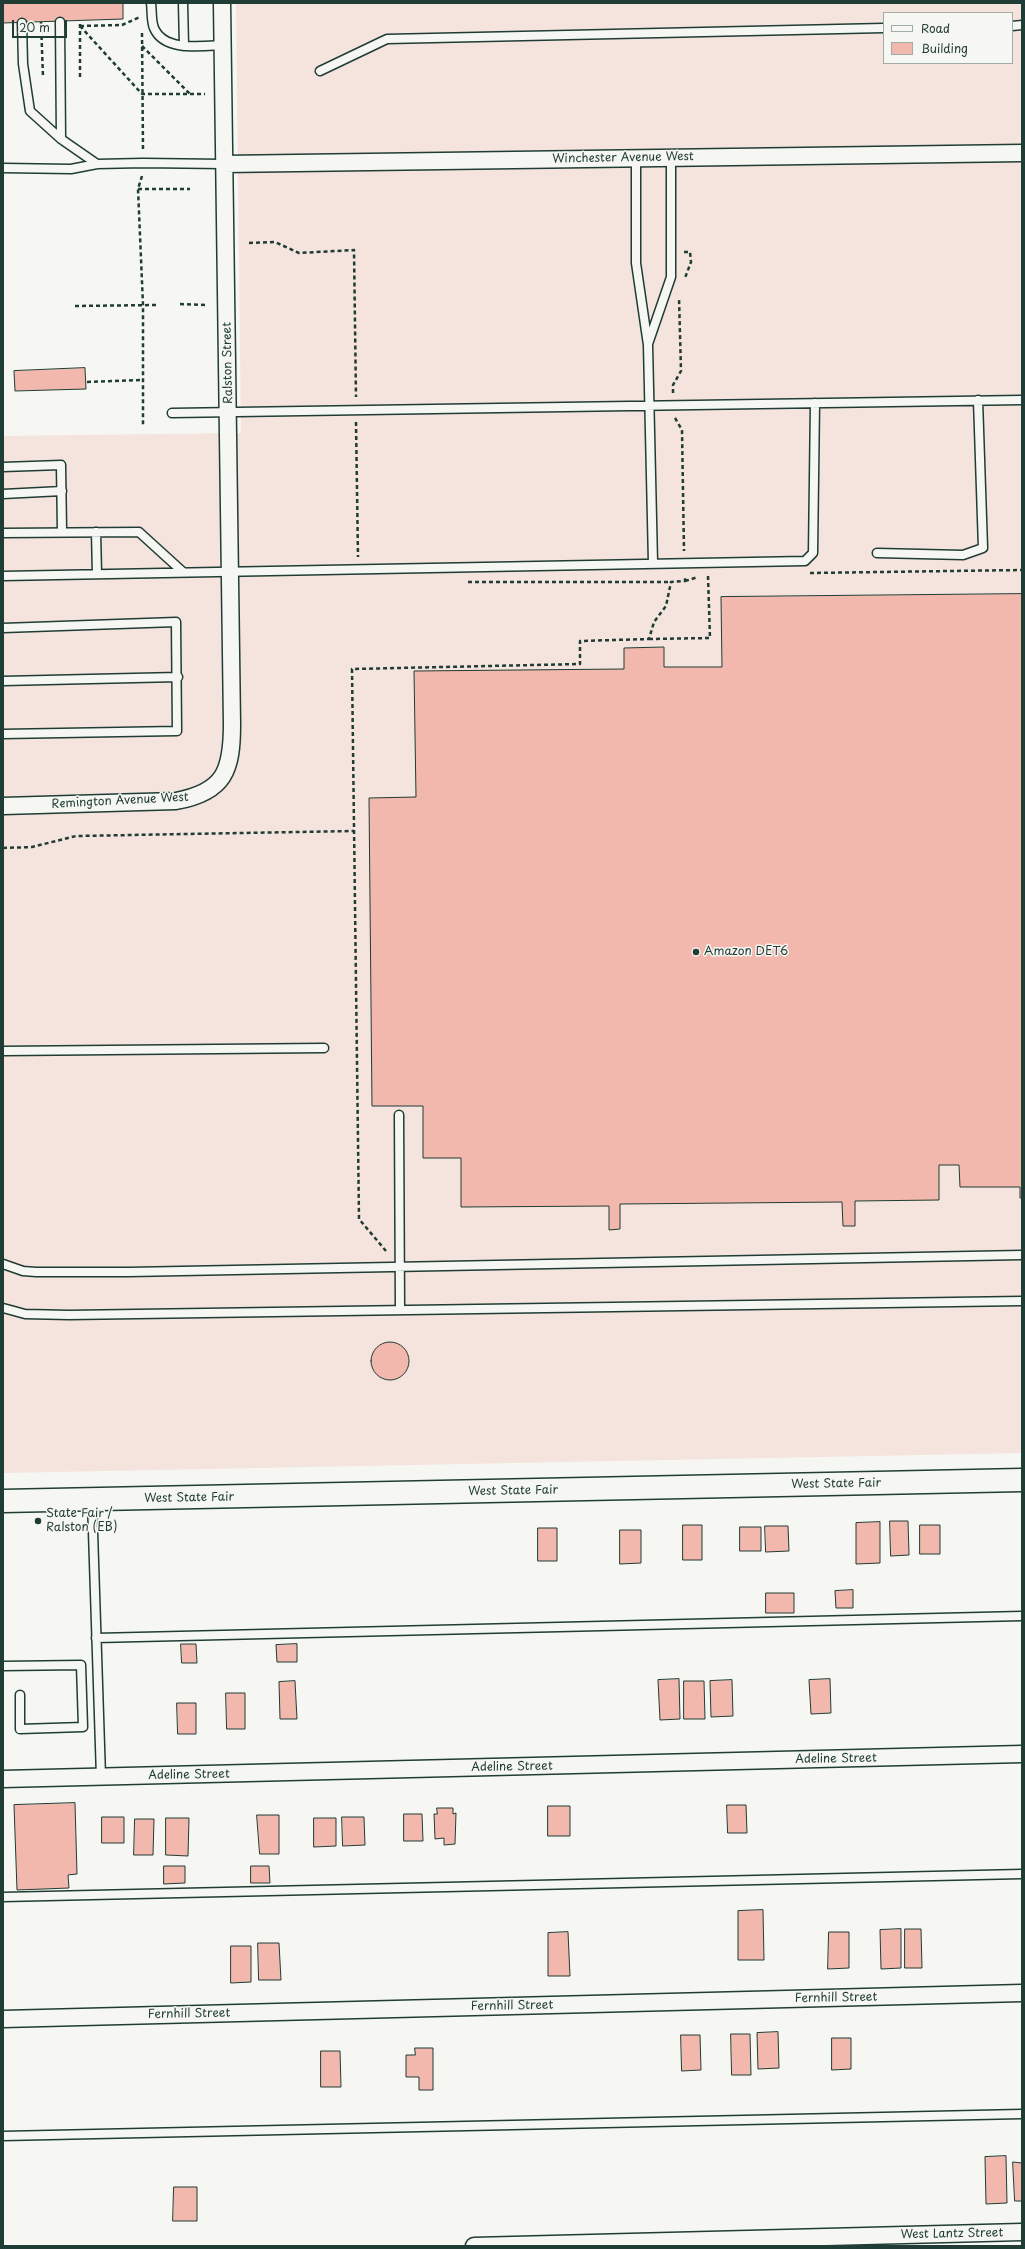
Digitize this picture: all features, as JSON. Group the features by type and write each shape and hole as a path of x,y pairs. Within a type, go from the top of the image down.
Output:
{"street":[{"name":"Ralston Street","path":"222,3 232,724"},
{"name":"Winchester Avenue West","path":"224,164 1022,153"},
{"name":"Remington Avenue West","path":"3,806 153,802 196,797 210,790 220,781 226,770 232,742 232,724"},
{"name":"West State Fair","path":"3,1501 1022,1480"},
{"name":"Adeline Street","path":"3,1779 1022,1754"},
{"name":"Fernhill Street","path":"3,2019 1022,1993"},
{"name":"West Lantz Street","path":"474,2246 1022,2232"}],"lane":[{"path":"151,3 154,28 161,38 172,44 184,46 222,45"},
{"path":"183,3 184,46"},
{"path":"22,22 23,64 30,110 61,138 97,164"},
{"path":"60,22 61,138"},
{"path":"320,71 387,39 883,28"},
{"path":"636,158 636,263 648,345 653,563"},
{"path":"648,345 671,277 672,158"},
{"path":"3,168 70,169 97,164 224,164"},
{"path":"877,553 962,555 983,548 978,400"},
{"path":"172,413 1022,400"},
{"path":"3,576 230,570 805,561 813,553 815,403"},
{"path":"3,467 61,465 62,531"},
{"path":"3,494 62,491"},
{"path":"3,532 139,532 183,572"},
{"path":"96,532 97,574"},
{"path":"3,628 176,622 178,677 177,731 3,734"},
{"path":"3,681 178,677"},
{"path":"3,1051 324,1048"},
{"path":"399,1115 400,1310"},
{"path":"3,1264 23,1271 36,1272 400,1267 1022,1255"},
{"path":"3,1308 25,1314 46,1315 1022,1301"},
{"path":"92,1500 101,1777"},
{"path":"96,1638 1022,1616"},
{"path":"3,1666 81,1665 83,1727 20,1729 20,1695"},
{"path":"3,1897 1022,1874"},
{"path":"3,2136 1022,2114"}],"path":[{"path":"142,10 142,24"},
{"path":"80,26 122,25 142,17"},
{"path":"41,22 43,77"},
{"path":"80,22 80,77"},
{"path":"80,26 142,94 205,94"},
{"path":"142,31 143,153"},
{"path":"142,46 190,94"},
{"path":"143,425 143,305 138,189 144,171"},
{"path":"138,189 190,189"},
{"path":"249,243 275,242 299,253 354,250 358,568"},
{"path":"180,304 208,305"},
{"path":"75,306 159,305"},
{"path":"87,382 143,380"},
{"path":"802,574 1022,570"},
{"path":"649,639 710,638 708,575 716,575"},
{"path":"462,582 671,582"},
{"path":"3,848 32,847 76,836 354,831 359,1219 400,1267"}],"shaded area":[{"path":"236,3 1022,3 1022,1453 3,1473 3,436 241,433"}],"building":[{"path":"3,3 123,3 123,19 3,23"},
{"path":"85,368 86,389 15,391 14,371"},
{"name":"Amazon DET6","path":"1022,594 1022,1198 1020,1198 1020,1187 960,1187 959,1165 939,1165 939,1200 855,1201 855,1226 843,1226 842,1202 620,1204 620,1229 609,1230 609,1206 461,1207 461,1158 423,1158 423,1106 372,1106 369,798 416,797 414,671 624,669 624,648 664,647 664,667 722,667 721,597"},
{"path":"386,1342 394,1342 404,1347 408,1354 408,1368 404,1375 394,1380 386,1380 376,1375 374,1372 371,1365 371,1357 376,1347 379,1345"},
{"path":"890,1521 908,1521 909,1555 891,1556"},
{"path":"880,1522 880,1563 856,1564 856,1523"},
{"path":"683,1525 702,1525 702,1560 683,1560"},
{"path":"920,1525 940,1525 940,1554 920,1554"},
{"path":"765,1526 788,1526 789,1551 766,1552"},
{"path":"740,1527 761,1527 761,1551 740,1551"},
{"path":"538,1528 557,1528 557,1561 538,1561"},
{"path":"620,1530 641,1530 641,1563 620,1564"},
{"path":"853,1590 853,1608 836,1608 835,1591"},
{"path":"766,1593 794,1593 794,1613 766,1613"},
{"path":"181,1644 196,1644 197,1663 182,1663"},
{"path":"297,1644 297,1662 277,1662 276,1645"},
{"path":"679,1679 680,1719 660,1720 658,1680"},
{"path":"830,1679 831,1713 811,1714 809,1680"},
{"path":"732,1680 733,1716 711,1717 710,1681"},
{"path":"295,1681 297,1719 280,1719 279,1682"},
{"path":"684,1681 704,1681 705,1719 684,1719"},
{"path":"226,1693 245,1693 245,1729 227,1729"},
{"path":"177,1703 196,1703 196,1734 178,1734"},
{"path":"75,1803 77,1874 68,1875 69,1888 17,1890 14,1805"},
{"path":"727,1805 746,1805 747,1833 728,1833"},
{"path":"548,1806 570,1806 570,1836 548,1836"},
{"path":"437,1808 453,1808 453,1814 456,1813 455,1844 444,1845 444,1838 435,1839 434,1814 437,1814"},
{"path":"404,1814 422,1814 423,1841 404,1841"},
{"path":"257,1815 279,1815 279,1854 260,1854"},
{"path":"102,1817 124,1817 124,1843 102,1843"},
{"path":"342,1817 364,1817 365,1845 343,1846"},
{"path":"166,1818 189,1818 188,1856 166,1855"},
{"path":"314,1818 336,1818 336,1846 314,1847"},
{"path":"135,1819 154,1819 153,1855 134,1855"},
{"path":"164,1866 185,1866 185,1883 164,1884"},
{"path":"251,1866 269,1866 270,1883 251,1883"},
{"path":"763,1910 764,1960 738,1960 738,1911"},
{"path":"901,1929 901,1968 881,1969 880,1930"},
{"path":"905,1929 921,1929 922,1968 905,1968"},
{"path":"568,1932 570,1976 548,1976 548,1933"},
{"path":"829,1932 849,1932 849,1968 828,1969"},
{"path":"258,1943 279,1943 281,1980 259,1980"},
{"path":"231,1946 251,1946 251,1982 231,1983"},
{"path":"778,2032 779,2068 758,2069 757,2033"},
{"path":"731,2034 750,2034 751,2075 732,2075"},
{"path":"681,2035 700,2035 701,2070 682,2071"},
{"path":"832,2038 851,2038 851,2069 832,2070"},
{"path":"415,2048 433,2048 433,2090 419,2090 419,2077 406,2077 406,2055 415,2055"},
{"path":"321,2051 340,2051 341,2087 321,2087"},
{"path":"1006,2156 1007,2203 986,2204 985,2157"},
{"path":"1013,2162 1022,2163 1022,2201 1015,2201"},
{"path":"174,2187 197,2187 197,2221 173,2221"}],"place":[{"name":"Amazon DET6","path":"696,952"},
{"name":"State Fair / Ralston (EB)","path":"38,1521"}]}
